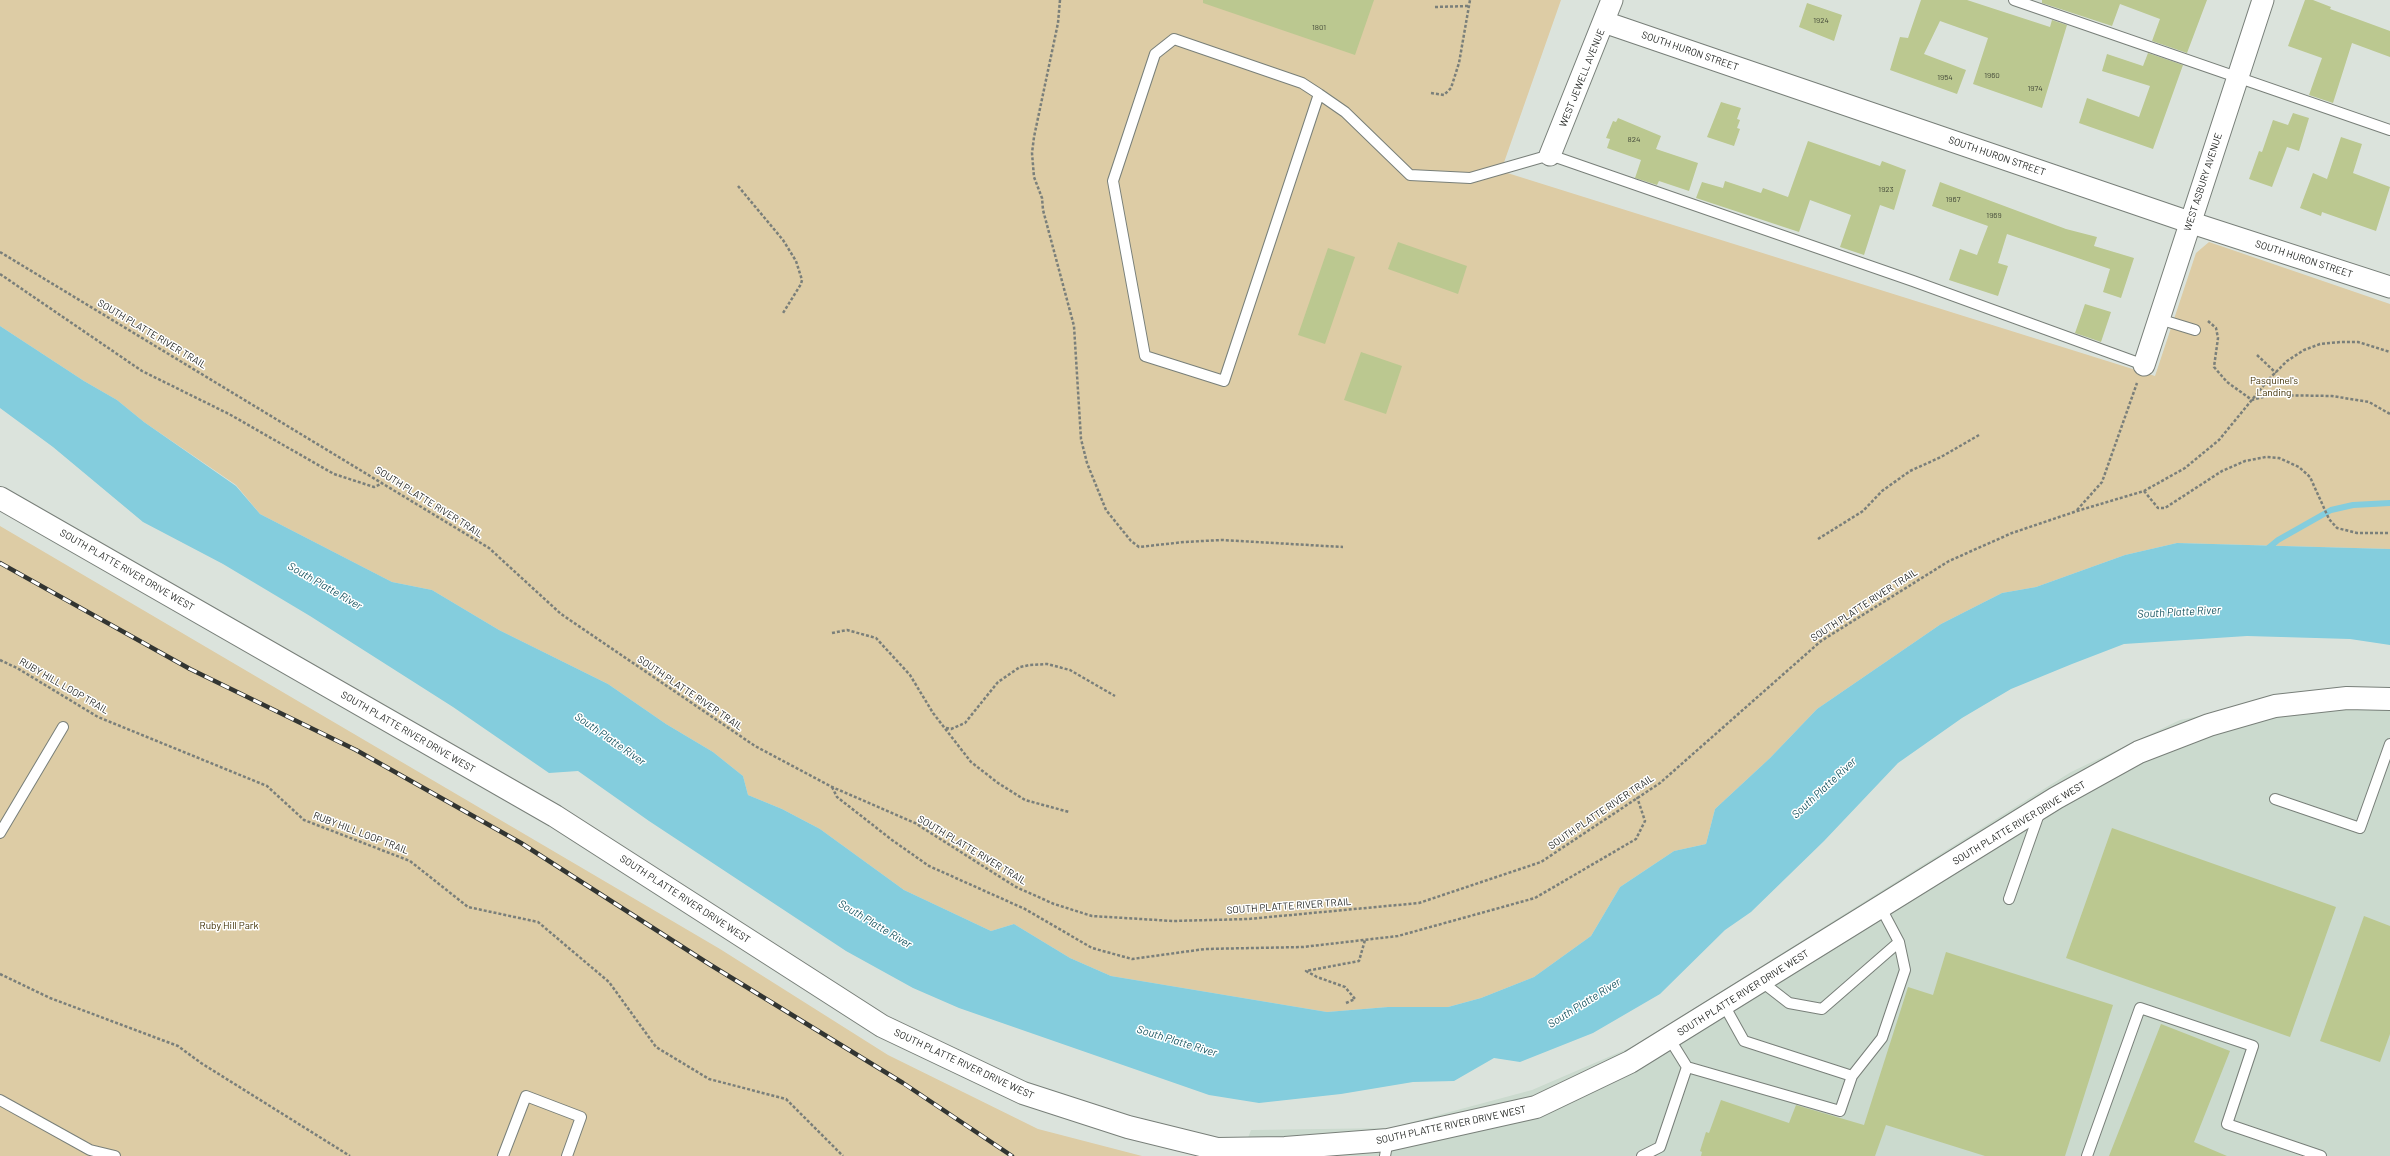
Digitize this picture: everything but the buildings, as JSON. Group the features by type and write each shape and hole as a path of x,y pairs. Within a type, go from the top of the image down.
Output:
{"street":[{"name":"WEST JEWELL AVENUE","path":"1550,155 1612,0"},
{"name":"WEST ASBURY AVENUE","path":"2144,365 2189,222 2263,0"},
{"name":"SOUTH HURON STREET","path":"1604,22 2189,222 2390,287"},
{"name":"SOUTH PLATTE RIVER DRIVE WEST","path":"0,498 555,816 882,1026 1023,1093 1128,1127 1216,1152 1285,1148 1386,1148 1536,1107 1630,1062 1882,908 2041,807 2139,752 2209,725 2275,706 2347,698 2390,699"},
{"path":"1216,1152 1240,1156"}],"lane":[{"path":"2014,0 2390,130"},
{"path":"1319,94 1224,381 1145,356 1113,181 1155,54 1174,39 1302,82 1345,112 1410,175 1470,178 1550,155 1913,281 2144,365"},
{"path":"2159,319 2195,330"},
{"path":"0,833 63,727"},
{"path":"2275,799 2360,828 2390,744"},
{"path":"2009,899 2041,807"},
{"path":"1669,1038 1687,1067 1840,1111 1852,1076 1882,1038 1905,970 1899,942 1882,908"},
{"path":"1762,982 1789,1003 1822,1009 1899,942"},
{"path":"1724,1005 1744,1041 1852,1076"},
{"path":"2087,1156 2140,1008 2253,1046 2227,1124 2321,1156"},
{"path":"1642,1156 1660,1147 1687,1067"},
{"path":"503,1156 526,1096 581,1116 567,1156"},
{"path":"0,1100 90,1150 115,1156"}],"path":[{"path":"1060,0 1058,24 1034,137 1032,153 1034,178 1042,198 1043,210 1074,326 1081,439 1087,463 1106,510 1131,542 1140,548 1184,542 1222,540 1343,547"},
{"path":"1431,93 1444,95 1451,88 1459,62 1470,0"},
{"path":"1435,7 1469,6"},
{"path":"738,186 783,240 796,261 802,280 783,313"},
{"name":"SOUTH PLATTE RIVER TRAIL","path":"0,252 384,483 489,548 561,614 755,746 832,787 915,823 1016,887 1054,904 1092,916 1173,921 1248,919 1420,903 1541,862 1660,783 1821,641 1949,561 2012,533 2077,511 2144,491 2185,468 2214,444 2238,420 2252,400 2276,373 2304,350 2320,344 2358,342 2390,352"},
{"path":"0,274 142,370 229,414 334,474 374,487 384,483"},
{"path":"2206,320 2216,328 2218,338 2214,367 2227,382 2252,400 2270,395 2332,396 2369,402 2390,414"},
{"path":"2257,355 2276,373"},
{"path":"2077,511 2102,482 2144,365"},
{"path":"1818,539 1863,511 1882,491 1910,471 1941,457 1979,435"},
{"path":"2144,491 2158,508 2165,508 2222,471 2245,461 2266,457 2279,458 2299,467 2310,477 2324,506 2328,519 2337,528 2356,533 2390,534"},
{"path":"832,633 847,630 876,638 910,675 925,700 971,762 998,783 1025,800 1069,812"},
{"name":"RUBY HILL LOOP TRAIL","path":"0,660 17,668 98,717 267,786 304,820 410,861 468,907 538,922 609,982 656,1048 709,1079 786,1099 843,1156"},
{"path":"945,728 951,729 965,722 998,682 1020,667 1030,665 1047,664 1070,670 1116,696"},
{"path":"832,787 837,797 892,840 930,866 1025,909 1092,948 1132,959 1205,948 1303,947 1398,936 1535,898 1636,839 1645,821 1637,797"},
{"path":"1346,1003 1355,999 1345,987 1306,971 1359,961 1365,940"},
{"path":"0,974 50,998 178,1046 201,1063 350,1156"}],"shaded area":[{"path":"2390,693 2390,1156 1241,1156 1251,1130 1390,1128 1532,1090 1634,1046 2071,772 2180,720 2294,697"}],"green space":[{"name":"Pasquinel's Landing","path":"0,0 1561,0 1501,171 2155,376 2196,253 2209,242 2390,304 2390,549 2177,543 2125,555 2036,587 2002,593 1941,624 1817,709 1770,758 1715,809 1706,844 1674,851 1620,887 1591,936 1534,977 1481,998 1448,1007 1388,1007 1327,1012 1111,976 1070,958 1014,924 991,931 904,890 820,829 782,809 748,795 743,776 713,752 666,724 608,684 499,630 432,590 392,582 260,514 236,485 144,422 117,400 84,381 0,326"},
{"name":"Ruby Hill Park","path":"0,526 720,949 888,1055 1038,1129 1142,1156 0,1156"}],"water":[{"name":"South Platte River","path":"0,326 84,381 117,400 144,422 236,486 260,514 392,582 432,590 499,630 608,684 666,724 713,752 743,776 748,795 782,809 820,829 904,890 991,931 1014,924 1070,958 1111,976 1327,1012 1388,1007 1448,1007 1481,998 1534,977 1591,936 1620,887 1674,851 1706,844 1715,809 1770,758 1817,709 1941,624 2002,593 2036,587 2125,555 2177,543 2390,549 2390,645 2350,639 2247,636 2124,644 2072,664 2011,689 1962,718 1898,763 1824,841 1751,912 1725,930 1660,994 1593,1033 1520,1062 1494,1058 1454,1081 1413,1082 1341,1094 1259,1103 1209,1095 959,1008 913,988 846,951 649,821 578,771 549,773 453,707 310,616 223,564 143,522 53,447 0,408"}],"waterway":[{"path":"2266,550 2278,540 2331,510 2353,505 2390,503"}],"railway":[{"path":"0,563 190,669 356,750 521,843 709,964 903,1083 1012,1156"}]}
